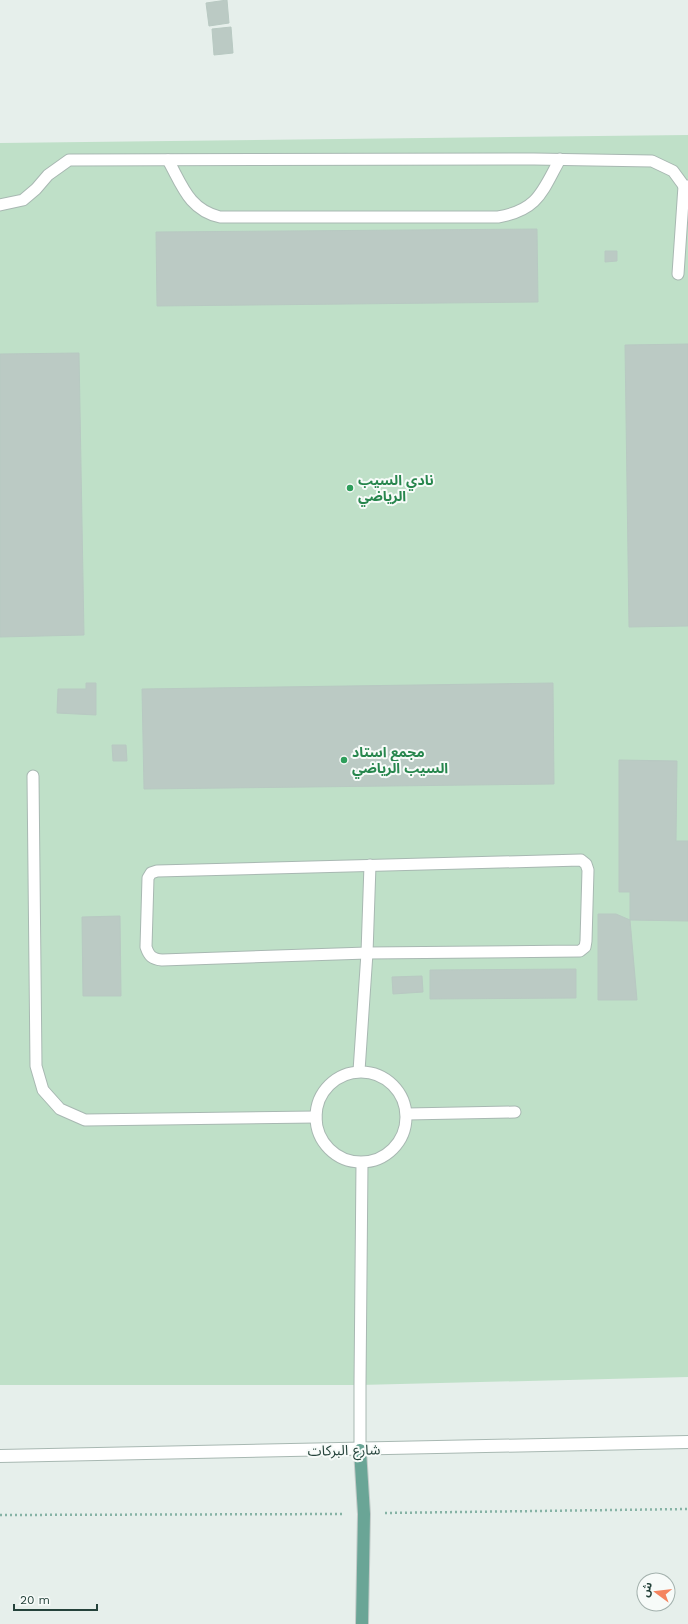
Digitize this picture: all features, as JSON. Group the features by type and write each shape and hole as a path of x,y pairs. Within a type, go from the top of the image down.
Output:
{"main road":[{"path":"360,1450 364,1514 362,1624"}],"street":[{"name":"شارع البركات","path":"0,1456 360,1450 688,1442"}],"lane":[{"path":"168,160 192,201 200,209 209,214 220,216 498,217 514,214 529,207 540,195 560,159"},
{"path":"0,205 23,200 36,189 48,175 70,160 560,159 652,161 673,171 686,186 678,274"},
{"path":"33,776 36,1066 43,1090 60,1109 85,1120 316,1118"},
{"path":"581,860 586,864 588,870 586,933 585,946 580,951 367,953 154,960 148,954 146,947 148,878 151,873 157,870 581,860"},
{"path":"359,1071 367,953 370,865"},
{"path":"359,1071 377,1073 392,1083 403,1097 407,1114 404,1132 395,1148 380,1159 362,1163 344,1159 330,1150 319,1135 316,1118 319,1100 328,1085 342,1075 359,1071"},
{"path":"407,1114 515,1112"},
{"path":"360,1450 362,1163"}],"green space":[{"name":"مجمع استاد السيب الرياضي","path":"688,135 688,1377 360,1385 0,1385 0,143"}],"building":[{"path":"227,0 229,23 209,26 206,3"},
{"path":"231,27 233,53 214,55 212,29"},
{"path":"537,229 538,302 157,306 156,232"},
{"path":"605,251 617,251 617,261 605,262"},
{"path":"688,344 688,626 629,627 625,345"},
{"path":"79,353 84,635 0,637 0,354"},
{"path":"86,683 96,683 96,715 57,713 58,689 86,689"},
{"path":"553,683 554,784 144,789 142,689"},
{"path":"112,745 126,745 127,761 113,761"},
{"path":"619,760 677,761 676,841 688,841 688,921 630,920 630,892 619,892"},
{"path":"598,914 616,914 630,920 637,1000 598,1000"},
{"path":"120,916 121,996 83,996 82,917"},
{"path":"576,969 576,998 430,999 430,970"},
{"path":"422,976 423,992 393,994 392,977"}],"place":[{"name":"نادي السيب الرياضي","path":"350,488"},
{"name":"مجمع استاد السيب الرياضي","path":"344,760"}]}
